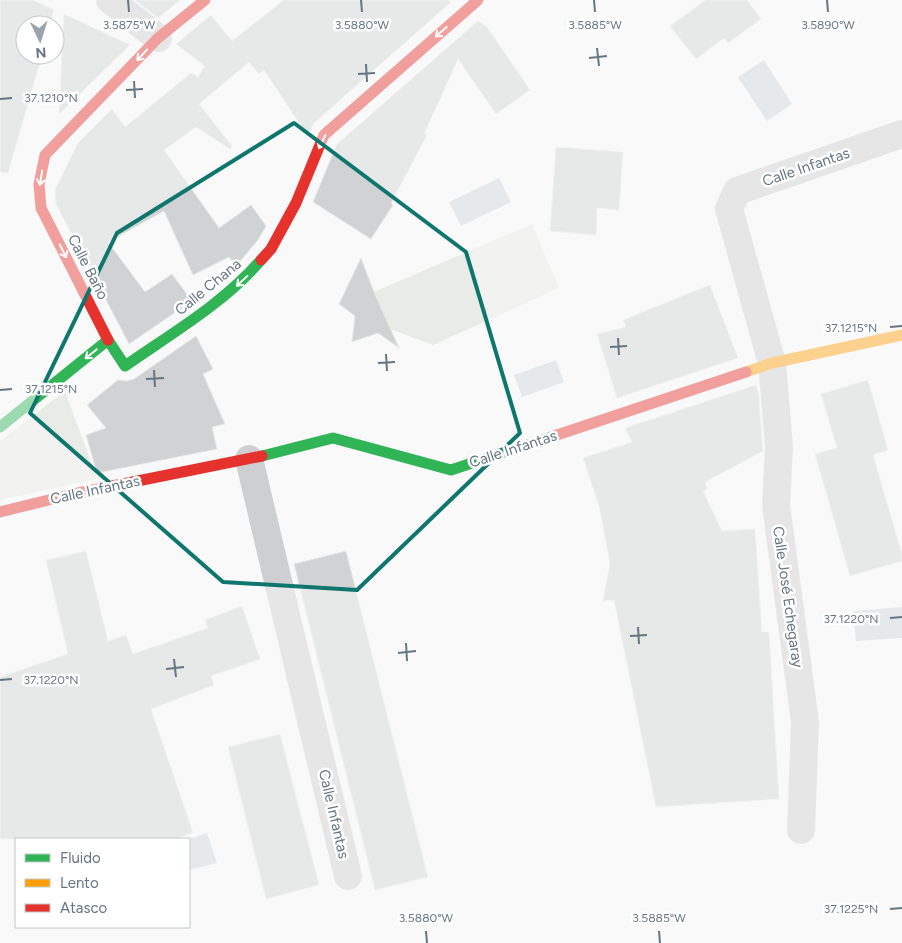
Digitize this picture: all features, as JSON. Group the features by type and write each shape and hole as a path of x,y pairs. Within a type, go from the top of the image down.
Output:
{"street":[{"path":"110,0 158,38 205,0"},
{"name":"Calle Chana","path":"108,340 125,366 215,304 245,279 271,249 296,202 324,136 478,0"},
{"name":"Calle Baño","path":"108,340 41,208 39,184 45,155 158,38"},
{"name":"Calle Infantas","path":"772,363 729,209 737,192 902,134"},
{"name":"Calle Infantas","path":"0,512 73,494 249,459 333,438 451,470 772,363 902,335"},
{"path":"0,427 108,340"},
{"name":"Calle José Echegaray","path":"772,363 779,446 776,505 805,722 801,830"},
{"name":"Calle Infantas","path":"249,459 348,876"}],"highlighted area":[{"path":"294,123 466,252 520,433 357,590 223,582 30,413 117,233"}],"shaded area":[{"path":"764,60 792,104 767,121 738,77"},
{"path":"499,178 511,202 461,226 449,202"},
{"path":"532,224 559,288 433,345 390,329 374,292"},
{"path":"556,360 564,382 522,397 514,375"},
{"path":"65,391 97,479 0,500 0,441"},
{"path":"902,607 902,638 856,641 853,611"},
{"path":"207,833 217,863 190,870 190,839"}],"building":[{"path":"0,0 33,0 54,10 53,15 15,15 15,65 39,65 8,173 0,172"},
{"path":"135,0 180,0 158,18"},
{"path":"284,0 448,0 451,2 314,123 307,135 264,70 259,74 249,62 199,104 232,146 230,149 196,127 164,150 219,228 251,205 266,226 258,240 236,266 229,257 193,275 164,211 108,242 145,292 172,274 192,301 129,344 56,204 55,190 78,143 112,109 125,127 191,73 198,77 205,66 176,44 211,15 232,41"},
{"path":"706,0 747,0 761,19 728,43 724,38 696,59 670,26"},
{"path":"64,15 130,45 59,114 61,65 65,65"},
{"path":"478,21 487,27 530,90 496,114 458,59 424,134 427,135 391,203 393,205 371,239 313,202 337,144"},
{"path":"556,147 623,152 619,210 597,208 596,235 550,231"},
{"path":"361,258 399,348 378,333 352,342 355,316 339,304"},
{"path":"710,285 738,358 617,398 597,334 626,327 623,320"},
{"path":"196,336 213,369 203,374 225,424 212,427 217,449 97,473 86,435 106,428 87,405 118,380 127,381 134,379"},
{"path":"868,380 888,450 873,455 902,554 902,561 850,576 815,454 837,448 821,394"},
{"path":"756,385 759,397 763,451 705,482 707,489 703,491 722,531 755,529 762,632 769,632 779,799 656,807 614,600 603,601 610,563 599,506 583,458 632,442 625,428"},
{"path":"86,551 108,641 126,635 133,654 208,628 205,620 242,606 260,659 211,676 214,685 151,709 193,833 176,838 0,839 0,677 68,654 46,560"},
{"path":"346,551 428,877 375,890 294,564"},
{"path":"280,734 319,885 266,899 228,747"}],"traffic: fast":[{"path":"0,427 108,340 125,366 214,304 261,260"},
{"path":"262,456 333,438 451,470 554,436"}],"traffic: slow":[{"path":"746,372 772,363 902,335"}],"traffic: jam":[{"path":"108,340 41,208 39,184 45,155 158,38 205,0"},
{"path":"261,260 271,249 296,203 324,135 478,0"},
{"path":"554,436 746,372"},
{"path":"0,512 73,494 262,456"}]}
